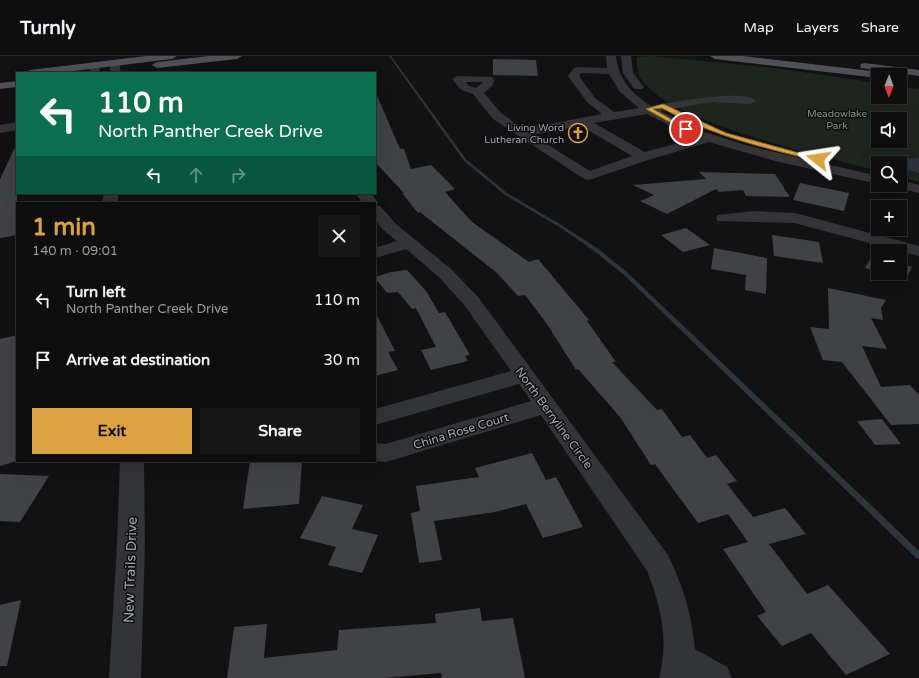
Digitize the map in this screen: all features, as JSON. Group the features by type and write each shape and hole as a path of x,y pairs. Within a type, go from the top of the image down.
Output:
{"main road":[{"path":"115,69 172,56"},
{"path":"52,72 115,69 237,56"},
{"path":"715,56 871,74"},
{"path":"790,56 919,73"},
{"path":"0,77 16,75"},
{"path":"907,79 919,81"},
{"path":"0,86 16,84"}],"street":[{"path":"610,56 614,71 621,86 628,94 648,109 686,129 708,138 820,168 871,178"},
{"path":"626,56 628,73 633,81 641,90 663,106 712,130 748,142 848,167 871,176"},
{"path":"565,66 577,66 578,70"},
{"path":"449,69 465,88 477,92 497,116 589,176 643,156 675,149 708,138"},
{"path":"578,70 614,71"},
{"path":"578,70 573,76 582,91 590,100 612,116"},
{"path":"457,79 489,80 486,87 477,92"},
{"path":"521,133 663,106 712,99 750,101"},
{"path":"582,121 643,156"},
{"path":"0,131 16,126"},
{"path":"0,131 16,130"},
{"path":"907,186 919,189"},
{"path":"363,194 369,202"},
{"name":"North Berryline Circle","path":"376,212 383,229 408,243 445,273 472,302 658,564 670,595 677,624 678,668 716,678"},
{"path":"724,218 754,216 795,218 919,251"},
{"path":"376,254 408,243"},
{"path":"376,417 524,375"},
{"name":"China Rose Court","path":"376,452 386,453 546,406"},
{"name":"New Trails Drive","path":"125,678 131,544 132,462"}],"green space":[{"name":"Meadowlake Park","path":"651,56 775,68 871,82 871,104 907,104 907,88 919,89 919,182 907,179 907,156 871,156 871,169 766,141 695,116 662,99 644,83 640,77 637,57"}],"shaded area":[{"path":"919,158 919,173 907,169 907,159"}],"building":[{"path":"493,59 536,60 538,76 493,75"},
{"path":"376,93 400,149 404,149 411,169 431,165 455,189 445,192 472,222 529,262 538,259 589,320 587,321 616,362 612,362 657,410 662,409 682,437 690,435 707,458 716,455 737,481 727,484 753,517 785,508 806,534 769,544 807,594 828,585 890,654 846,675 811,633 782,646 757,616 766,612 723,549 748,542 728,514 698,523 655,464 651,465 620,417 578,369 576,370 547,324 525,295 518,296 497,273 420,212 418,213 402,193 404,193 376,163"},
{"path":"16,145 16,235 0,238 0,179"},
{"path":"699,172 775,174 790,197 746,196 743,190 719,192 716,189 667,214 640,201 654,195 633,185 706,179"},
{"path":"800,183 849,193 844,211 793,200"},
{"path":"686,228 710,245 683,252 661,235"},
{"path":"772,235 819,242 823,263 774,256"},
{"path":"714,248 767,258 766,294 745,290 746,275 711,269"},
{"path":"871,258 871,270 865,268"},
{"path":"907,265 912,267 907,277"},
{"path":"407,270 426,291 439,313 445,312 470,355 465,356 468,361 431,370 421,350 436,347 416,308 412,309 398,292 387,293 376,279 376,277 391,272"},
{"path":"828,288 886,300 881,308 883,320 871,318 887,349 862,346 881,387 910,385 919,395 919,424 891,425 842,362 823,360 810,327 829,329"},
{"path":"376,314 395,351 388,352 398,370 376,376"},
{"path":"16,335 16,461 0,466 0,339"},
{"path":"882,419 901,444 875,445 857,421"},
{"path":"532,453 546,480 556,477 583,527 543,538 526,504 495,512 434,521 442,560 419,563 411,513 420,511 416,486 479,477 475,468"},
{"path":"250,462 302,462 299,504 243,509"},
{"path":"0,474 49,476 20,522 0,521"},
{"path":"322,496 363,505 352,529 378,535 362,573 328,565 336,547 300,538"},
{"path":"21,600 7,666 0,666 0,605"},
{"path":"480,608 482,621 513,618 525,678 442,678 441,673 385,678 227,678 234,627 267,624 264,658 337,650 339,630 436,623 435,614"}],"waterway":[{"path":"390,56 465,160 506,194 562,227 595,249 626,274 919,556"}],"place":[{"name":"Living Word Lutheran Church","path":"578,133"}],"route":[{"path":"686,129 648,109 663,106 712,130 748,142 818,159"}]}
